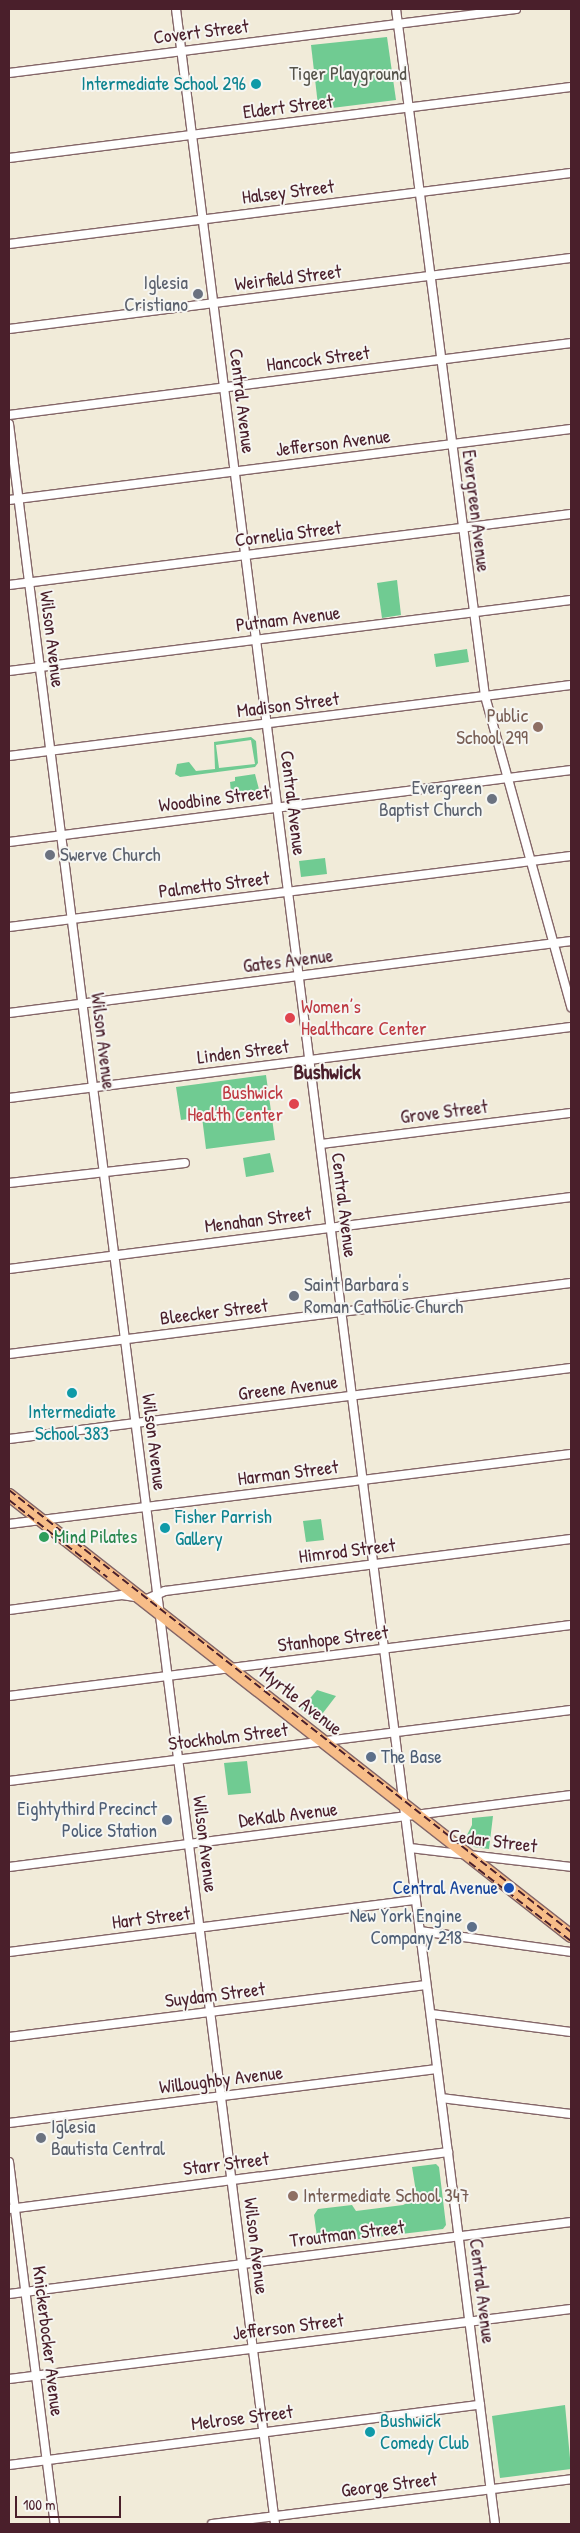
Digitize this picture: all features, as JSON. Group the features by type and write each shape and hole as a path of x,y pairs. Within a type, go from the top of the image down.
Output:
{"main road":[{"name":"Myrtle Avenue","path":"9,1495 230,1668 408,1812 571,1936"}],"street":[{"name":"Central Avenue","path":"176,9 373,1564 395,1733 408,1812 410,1848 426,1985 495,2524"},
{"name":"Evergreen Avenue","path":"396,9 472,612 485,696 529,861 571,1007"},
{"name":"Covert Street","path":"9,73 516,9"},
{"name":"Eldert Street","path":"9,158 571,87"},
{"name":"Halsey Street","path":"9,244 571,173"},
{"name":"Weirfield Street","path":"9,329 571,258"},
{"name":"Hancock Street","path":"9,415 571,344"},
{"name":"Wilson Avenue","path":"9,424 274,2520"},
{"name":"Jefferson Avenue","path":"9,500 571,429"},
{"name":"Cornelia Street","path":"9,585 571,514"},
{"name":"Putnam Avenue","path":"9,671 571,600"},
{"name":"Madison Street","path":"9,756 571,685"},
{"name":"Woodbine Street","path":"9,842 571,770"},
{"name":"Palmetto Street","path":"9,927 571,856"},
{"name":"Gates Avenue","path":"9,1013 571,941"},
{"name":"Linden Street","path":"9,1098 571,1027"},
{"name":"Grove Street","path":"320,1144 571,1113"},
{"path":"9,1184 185,1162"},
{"name":"Menahan Street","path":"9,1269 571,1197"},
{"name":"Bleecker Street","path":"9,1354 571,1283"},
{"name":"Greene Avenue","path":"9,1440 571,1368"},
{"name":"Harman Street","path":"9,1524 571,1454"},
{"name":"Himrod Street","path":"9,1610 122,1595 157,1596 165,1591 571,1539"},
{"name":"Stanhope Street","path":"9,1696 571,1625"},
{"name":"Stockholm Street","path":"9,1782 571,1710"},
{"name":"DeKalb Avenue","path":"9,1867 189,1844 408,1812 571,1795"},
{"name":"Cedar Street","path":"410,1848 571,1867"},
{"name":"Hart Street","path":"9,1952 416,1900"},
{"path":"420,1931 571,1952"},
{"name":"Suydam Street","path":"9,2037 426,1985"},
{"path":"430,2014 571,2032"},
{"name":"Willoughby Avenue","path":"9,2123 437,2069"},
{"path":"441,2098 571,2114"},
{"name":"Starr Street","path":"12,2208 448,2152"},
{"name":"Knickerbocker Avenue","path":"9,2162 12,2208 25,2292 55,2524"},
{"name":"Troutman Street","path":"9,2294 571,2222"},
{"name":"Jefferson Street","path":"9,2379 571,2309"},
{"name":"Melrose Street","path":"9,2465 480,2405"},
{"name":"George Street","path":"212,2524 274,2520 571,2479"}],"green space":[{"name":"Tiger Playground","path":"387,37 396,100 324,109 318,105 311,45"},
{"path":"397,580 401,615 382,618 377,583"},
{"path":"467,649 469,662 436,667 434,654"},
{"path":"251,737 256,741 258,763 255,767 180,777 175,774 177,764 189,762 196,771 215,769 214,742","holes":["251,740 255,764 219,768 216,745"]},
{"path":"255,774 261,797 231,793 230,782 235,781 235,777"},
{"path":"325,858 327,874 301,877 299,861"},
{"path":"266,1075 275,1140 206,1149 202,1117 181,1120 176,1087"},
{"path":"270,1153 274,1172 246,1177 243,1158"},
{"path":"321,1519 324,1540 306,1542 303,1521"},
{"path":"317,1690 336,1696 316,1722 301,1709"},
{"path":"247,1761 251,1793 228,1795 224,1763"},
{"path":"493,1816 489,1849 474,1847 465,1839 472,1825 472,1818"},
{"path":"436,2164 439,2167 446,2225 443,2229 318,2244 314,2215 318,2209 352,2205 356,2211 403,2205 417,2198 412,2167"},
{"path":"565,2405 571,2469 500,2478 492,2416"}],"railway":[{"path":"9,1490 571,1932"},
{"path":"9,1500 107,1577"},
{"path":"469,1862 571,1941"}],"place":[{"name":"Intermediate School 296","path":"256,84"},
{"name":"Iglesia Cristiano","path":"198,294"},
{"name":"Public School 299","path":"538,727"},
{"name":"Evergreen Baptist Church","path":"492,799"},
{"name":"Swerve Church","path":"50,855"},
{"name":"Women’s Healthcare Center","path":"290,1018"},
{"name":"Bushwick Health Center","path":"294,1104"},
{"name":"Saint Barbara's Roman Catholic Church","path":"294,1296"},
{"name":"Intermediate School 383","path":"72,1393"},
{"name":"Fisher Parrish Gallery","path":"165,1528"},
{"name":"Mind Pilates","path":"44,1537"},
{"name":"The Base","path":"371,1757"},
{"name":"Eightythird Precinct Police Station","path":"167,1820"},
{"name":"Central Avenue","path":"509,1888"},
{"name":"New York Engine Company 218","path":"472,1927"},
{"name":"Iglesia Bautista Central","path":"41,2138"},
{"name":"Intermediate School 347","path":"293,2196"},
{"name":"Bushwick Comedy Club","path":"370,2432"}],"district":[{"name":"Bushwick","path":"327,1072"}]}
